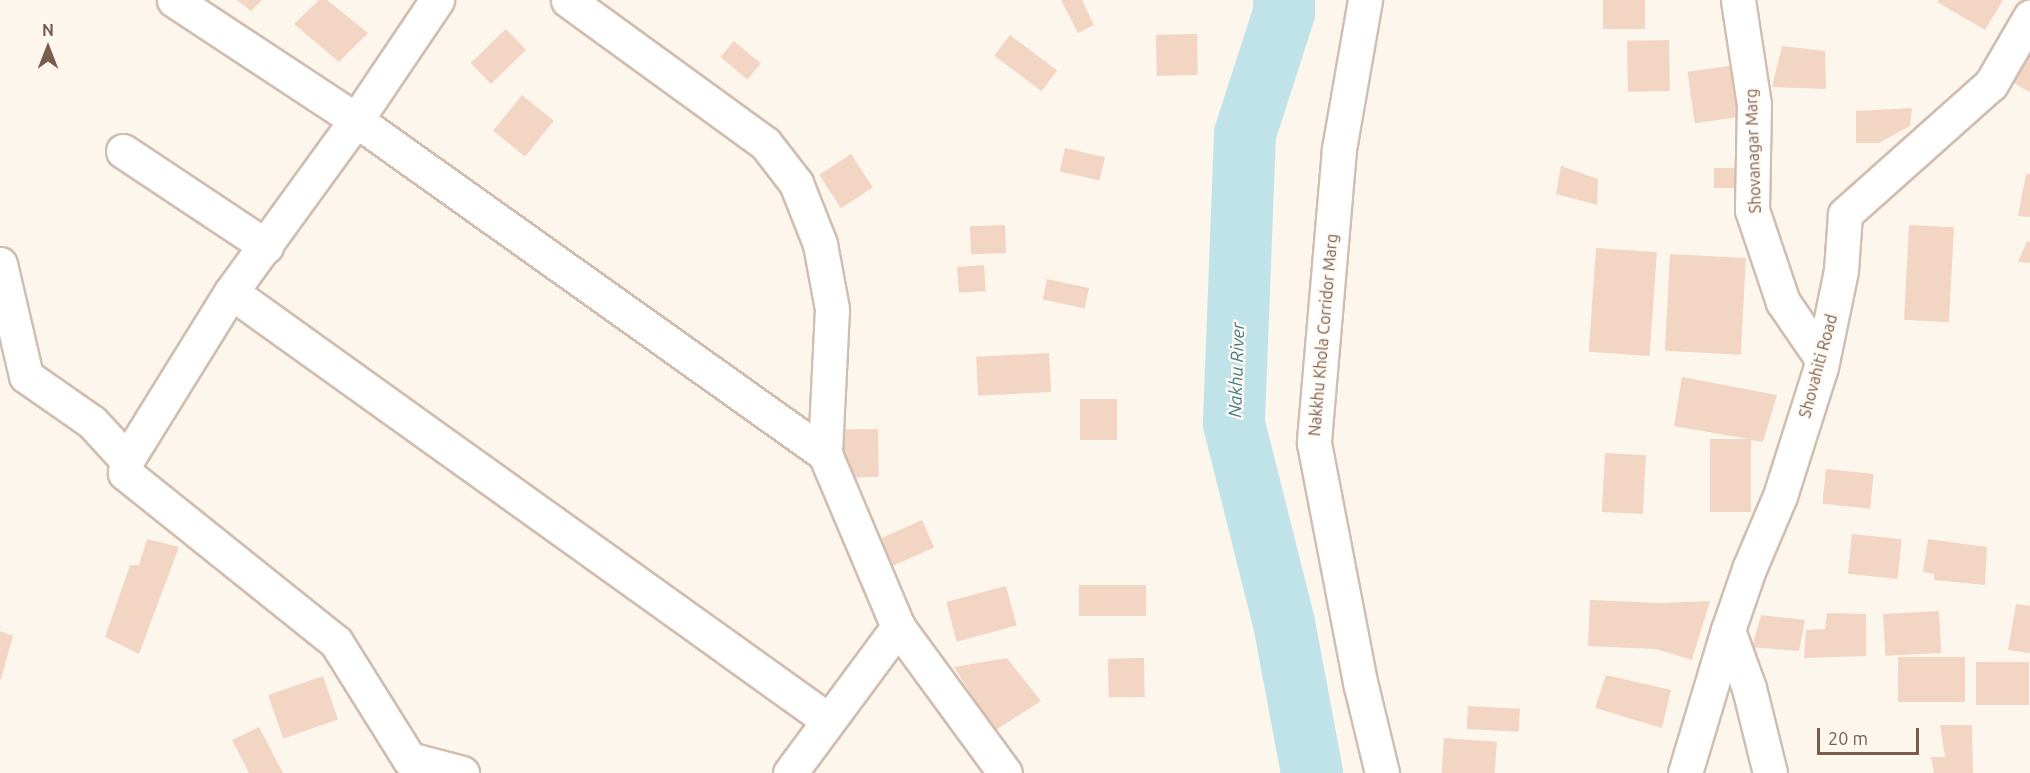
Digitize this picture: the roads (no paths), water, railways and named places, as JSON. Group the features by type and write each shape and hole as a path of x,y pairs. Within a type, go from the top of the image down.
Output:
{"street":[{"path":"174,0 356,120 825,454"},
{"path":"437,0 356,120 231,292 127,460 124,473 336,642 409,759 462,773"},
{"path":"567,0 765,143 796,183 820,244 832,309 825,454 898,627 1005,773"},
{"name":"Nakkhu Khola Corridor Marg","path":"1365,0 1339,149 1314,443 1361,686 1382,773"},
{"name":"Shovanagar Marg","path":"1738,0 1754,104 1752,210 1783,302 1822,359"},
{"name":"Shovahiti Road","path":"1685,773 1728,630 1749,569 1780,496 1822,359 1841,270 1845,214 1991,84 2030,17"},
{"path":"123,152 266,246"},
{"path":"0,264 26,376 92,422 127,460"},
{"path":"231,292 828,720"},
{"path":"790,773 898,627"},
{"path":"1728,630 1749,688 1770,773"}],"waterway":[{"name":"Nakhu River","path":"1284,0 1284,13 1245,134 1234,424 1284,623 1312,773"}]}
